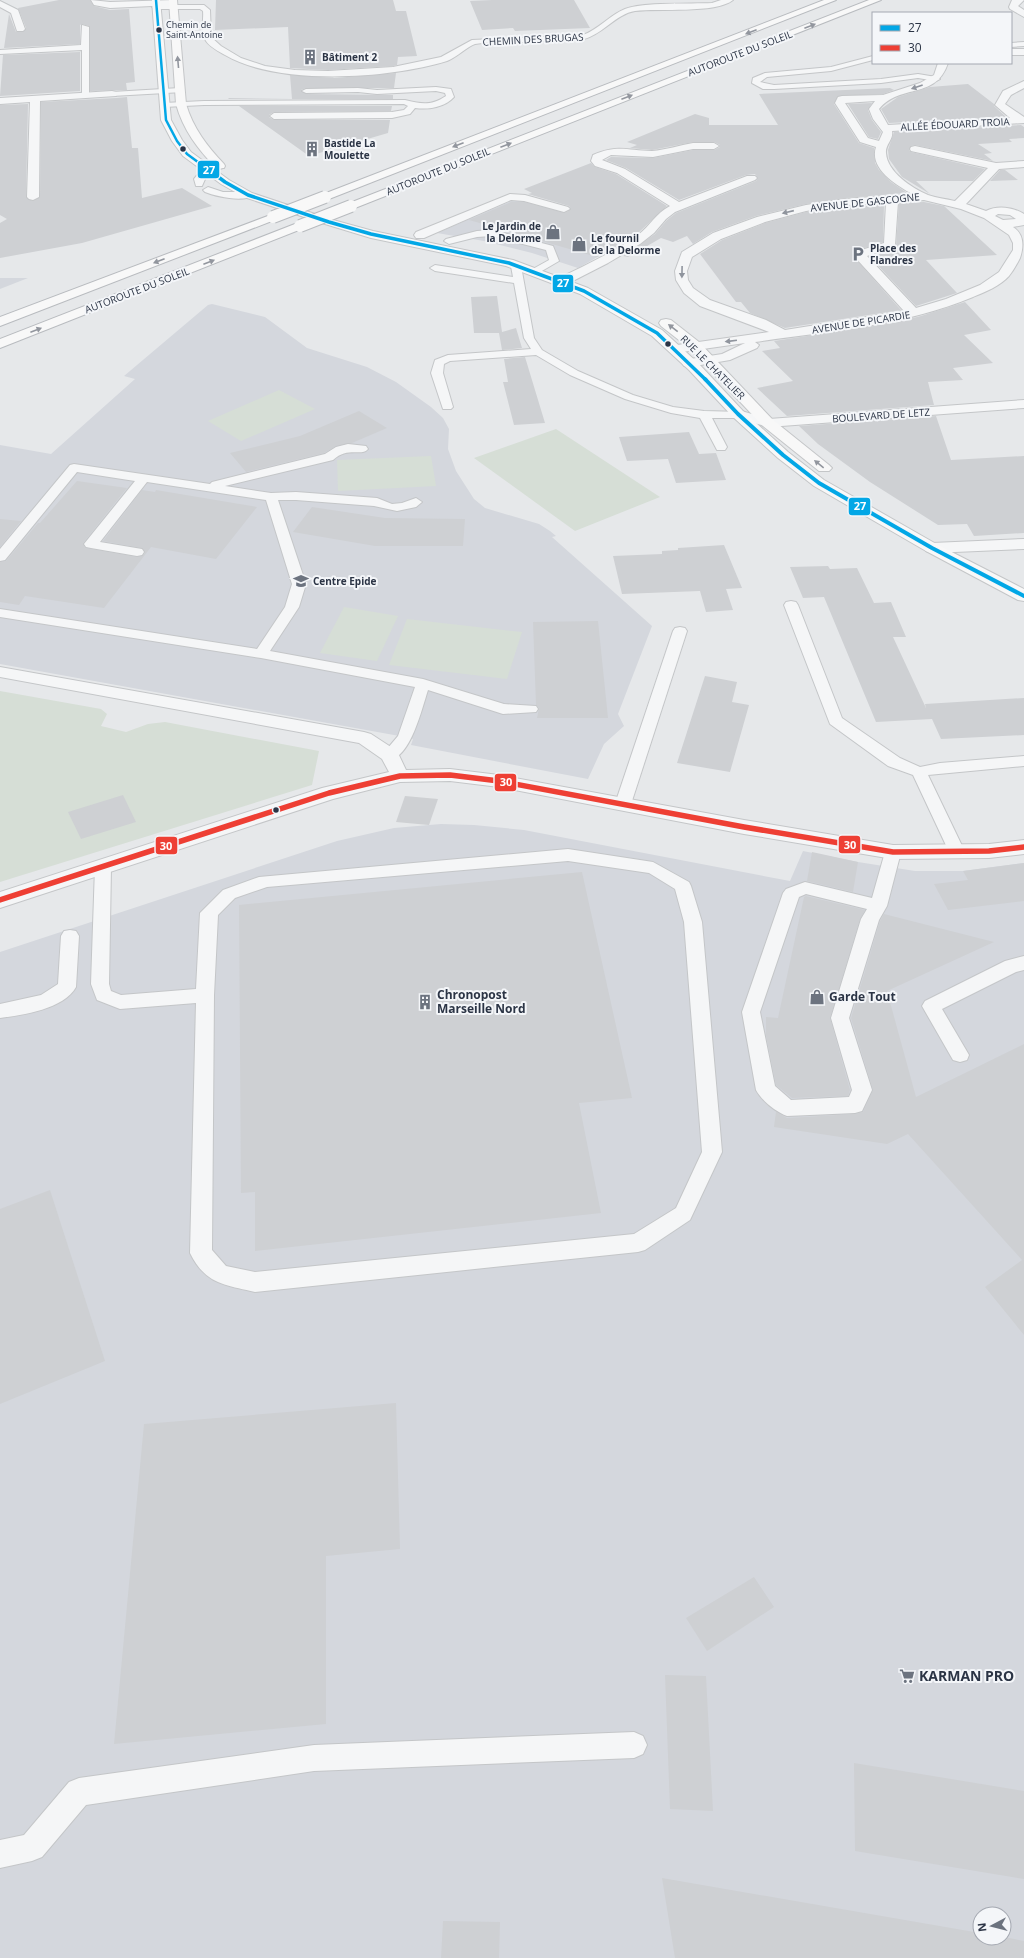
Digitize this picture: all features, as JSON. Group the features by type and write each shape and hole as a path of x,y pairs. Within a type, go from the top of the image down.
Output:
{"main road":[{"name":"AUTOROUTE DU SOLEIL","path":"0,322 832,0"},
{"path":"787,18 842,0"},
{"name":"AUTOROUTE DU SOLEIL","path":"0,344 877,0"},
{"name":"RUE LE CHATELIER","path":"156,2 166,120 177,141 187,154 206,170 248,195 328,222 370,234 479,256 516,266 541,269 574,276 602,287"},
{"name":"RUE LE CHATELIER","path":"174,2 182,104 190,127 203,149 220,166 261,191 341,218 520,257 561,282 584,291 657,333 675,349 738,414 783,455 819,483 891,526 1024,596"},
{"name":"RUE LE CHATELIER","path":"656,315 694,345 768,423 836,478 891,526"}],"street":[{"path":"94,0 97,3 110,5 174,2"},
{"path":"1020,0 1015,2 1013,7 1024,14"},
{"path":"0,4 15,12 20,30"},
{"path":"1012,52 1024,52"},
{"path":"886,128 878,119 874,109 878,104 885,98 936,78 942,71 943,64"},
{"path":"1022,120 1000,106 1007,93 1024,84"},
{"path":"0,101 112,94"},
{"path":"33,197 35,98"},
{"path":"882,145 864,140 840,103 842,99 885,98"},
{"name":"ALLÉE ÉDOUARD TROIA","path":"886,128 1022,120"},
{"name":"AVENUE DE GASCOGNE","path":"886,128 887,139 882,145 880,152 882,162 888,172 924,197"},
{"path":"677,207 671,201 621,171 598,164 596,159 609,152 620,151 653,154 693,146 714,146"},
{"path":"915,149 996,166 1024,164"},
{"path":"962,206 996,166"},
{"path":"561,282 610,257 645,235 664,213 751,178"},
{"path":"420,236 510,197 525,198 564,209"},
{"path":"924,197 962,206 994,216 1019,221"},
{"name":"AVENUE DE GASCOGNE","path":"784,334 761,323 705,303 688,290 682,280 681,272 686,255 717,236 761,218 806,208 845,202 924,197"},
{"path":"892,199 889,245 859,255 914,314"},
{"path":"994,216 1009,212 1019,221"},
{"name":"AVENUE DE PICARDIE","path":"675,349 694,345 895,318 914,314 951,302 984,288 1004,274 1019,250 1019,221"},
{"name":"AVENUE DE PICARDIE","path":"689,363 725,357 754,344 784,334"},
{"name":"BOULEVARD DE LETZ","path":"738,414 768,423 1024,404"},
{"path":"932,548 1024,544"},
{"path":"0,672 364,738 390,755 400,776"},
{"path":"0,900 329,793 400,776 450,775 499,781 893,852 989,851 1024,847"}],"lane":[{"name":"CHEMIN DES BRUGAS","path":"174,2 201,7 206,10 206,31 209,40 223,52 251,64 286,70 333,74 400,69 444,59 463,50 471,39 584,37 596,34 622,12 633,9 712,5 729,0"},
{"path":"85,27 86,95"},
{"path":"1012,45 1024,44"},
{"path":"0,52 86,47"},
{"path":"872,58 831,69 765,75 756,80 756,83 774,88 881,81 918,76 936,78"},
{"path":"164,105 408,104 430,106 443,102 450,97 448,91 436,89 377,92 358,90 306,91"},
{"path":"112,94 180,90"},
{"path":"274,116 392,115 407,112 411,109 408,104"},
{"path":"199,184 198,179 206,170 220,166"},
{"path":"208,190 222,195 248,195"},
{"path":"516,266 529,338 538,352 574,373 629,397 671,410 704,415 738,414"},
{"path":"435,268 518,281"},
{"path":"447,407 437,373 439,362 448,358 538,352"},
{"path":"704,415 721,447"},
{"path":"208,488 329,457 335,450 344,448 362,449"},
{"path":"0,557 74,468 271,497 296,496 377,502 384,506 396,508 407,507 416,502"},
{"path":"137,552 92,544 144,478"},
{"path":"261,654 292,607 300,584 271,497"},
{"path":"791,605 835,720 894,762 920,772 940,768 1024,761"},
{"path":"0,613 261,654 423,684 503,709 531,709"},
{"path":"623,804 680,631"},
{"path":"390,755 405,737 423,684"},
{"path":"920,772 957,852"},
{"path":"878,906 805,888 792,892 752,1012 766,1090 786,1108 855,1105 862,1090 840,1018 870,919 878,906 893,852"},
{"path":"568,855 653,868 683,886 693,922 712,1152 683,1214 638,1243 255,1282 220,1274 201,1253 205,995 209,913 229,894 265,881 568,855"},
{"path":"103,867 100,984 103,995 120,1002 205,995"},
{"path":"0,1011 47,1002 66,987 70,936"},
{"path":"960,1055 931,1006 1011,966 1024,963"},
{"path":"0,1854 32,1847 79,1792 314,1758 634,1745"}],"shaded area":[{"path":"518,198 640,233 578,268 532,253 484,241 437,233"},
{"path":"0,278 28,278 0,289"},
{"name":"Centre Epide","path":"212,304 265,317 307,348 367,367 396,382 431,407 443,418 449,429 448,449 456,471 474,499 485,508 539,524 550,531 556,536 552,537 652,626 618,714 624,726 604,744 588,779 411,745 413,739 405,737 0,664 0,445 51,454 135,379 124,376 208,305"},
{"path":"279,390 315,409 241,441 208,421"},
{"path":"556,429 660,497 575,531 474,458"},
{"path":"431,456 436,486 338,491 337,460"},
{"path":"344,607 398,616 377,661 320,653"},
{"path":"407,619 522,632 507,679 389,665"},
{"path":"0,691 101,709 107,714 101,726 126,732 148,724 165,722 319,751 312,785 0,882"},
{"path":"441,824 474,825 524,830 790,881 803,851 915,871 963,871 1024,863 1024,1958 0,1958 0,952 337,841 394,828"}],"building":[{"path":"59,0 90,0 94,6 110,10 129,9 135,82 126,83 127,90 90,91 89,26 82,24 80,25 80,44 4,48 9,14 16,32 23,32 26,28 18,8"},
{"path":"216,0 393,0 396,11 406,11 417,56 398,57 397,65 393,66 328,70 290,68 288,27 215,30"},
{"path":"574,0 590,28 515,31 513,28 482,30 470,1"},
{"path":"80,52 80,91 0,96 3,55"},
{"path":"396,73 394,88 306,88 301,90 306,94 393,95 393,99 292,99 290,75 334,78"},
{"path":"968,84 994,104 994,106 1006,117 889,123 881,109 898,97 930,87"},
{"path":"890,88 894,90 883,94 838,96 834,104 859,143 874,148 875,163 879,170 891,182 907,193 845,198 806,204 756,216 712,232 693,244 687,236 673,242 661,238 628,257 623,256 655,234 667,220 676,213 756,181 758,178 755,174 746,175 679,200 626,168 606,160 611,157 653,158 693,150 714,150 720,147 720,145 714,142 693,142 652,150 630,148 637,145 627,142 695,114 709,118 709,125 778,125 759,94"},
{"path":"127,97 132,148 138,148 142,198 182,188 212,206 82,243 0,258 0,223 7,219 0,215 0,105 28,104 26,197 33,201 40,197 41,102"},
{"path":"228,98 292,99 229,99"},
{"path":"872,103 868,110 872,120 881,132 878,139 869,137 848,104"},
{"path":"239,106 392,106 391,111 274,112 269,115 269,117 274,120 390,120 388,133 309,156"},
{"path":"1021,125 1024,127 1024,138 1009,139 1012,142 978,144 992,153 984,154 993,161 915,145 911,146 909,150 911,152 985,169 973,181 916,181 930,194 902,177 889,159 888,150 894,132"},
{"path":"591,163 595,167 616,174 667,206 637,234 597,257 469,220 511,202 524,202 565,213 571,209 569,206 528,194 532,193 524,189"},
{"path":"1000,170 1005,170 1018,180 990,181"},
{"path":"924,202 944,206 997,255 926,260 957,293 916,306 870,257 893,249 896,246 899,203"},
{"path":"884,205 883,242 855,251 852,255 901,310 785,328 750,313 741,302 736,302 700,254 722,240 765,223 806,212 845,206"},
{"path":"497,296 502,332 516,328 522,348 502,350 499,333 474,333 471,297"},
{"path":"965,302 991,330 964,335 993,363 953,368 963,380 928,382 934,405 787,416 757,388 793,381 762,351 780,348 774,341 893,323"},
{"path":"525,357 545,423 514,425 503,382 508,382 504,359"},
{"path":"359,411 387,428 352,443 336,446 324,453 246,472 230,453 300,436"},
{"path":"936,416 951,460 1024,456 1024,533 974,536 967,524 938,525 870,482 818,444 799,426"},
{"path":"689,432 699,454 716,453 726,480 676,483 668,459 627,461 619,437"},
{"path":"77,481 127,488 83,543 85,548 137,557 142,556 145,553 142,548 103,541 142,490 155,492 156,490 257,507 216,559 151,547 104,608 25,596 19,605 0,602 0,562 6,561 38,523 40,523"},
{"path":"312,507 385,518 465,519 463,546 375,546 293,532"},
{"path":"0,519 21,521 0,547"},
{"path":"724,545 742,588 726,589 733,610 706,612 700,591 622,594 613,556 662,554 662,551 678,550 678,548"},
{"path":"828,566 830,569 857,568 874,603 891,602 906,637 893,637 926,708 925,704 1024,698 1024,735 941,739 932,719 876,722 824,597 803,598 790,567"},
{"path":"598,621 608,718 537,718 539,708 536,705 533,622"},
{"path":"705,676 737,682 732,702 749,705 730,772 677,763"},
{"path":"123,795 136,822 81,839 68,812"},
{"path":"405,796 438,799 429,825 396,822"},
{"path":"812,852 858,862 853,892 807,881"},
{"path":"1024,863 1024,901 948,910 934,884 968,880 963,871"},
{"name":"Chronopost Marseille Nord","path":"582,872 632,1098 579,1103 601,1213 255,1251 255,1192 241,1193 239,905"},
{"path":"806,896 865,910 860,919 830,1018 850,1090 848,1096 792,1098 776,1085 766,1035 766,1017 778,1018 804,897"},
{"path":"884,914 994,942 887,991 916,1097 1024,1044 1024,1335 985,1287 1022,1260 908,1134 887,1144 774,1127 776,1112 787,1118 855,1114 863,1112 873,1090 851,1018 880,921"},
{"path":"50,1190 105,1361 0,1404 0,1209"},
{"path":"396,1403 400,1549 326,1556 326,1724 114,1744 144,1424"},
{"path":"754,1577 774,1607 707,1651 686,1618"},
{"path":"665,1675 706,1676 713,1811 670,1809"},
{"path":"854,1763 1024,1791 1024,1879 855,1851"},
{"path":"662,1878 972,1932 972,1946 1012,1946 1012,1939 1024,1941 1024,1958 675,1958"},
{"path":"443,1921 500,1922 499,1958 441,1958"}],"transit line":[{"name":"27","path":"156,0 166,120 177,141 187,154 225,182 248,195 329,222 371,234 509,263 584,291 657,333 694,367 738,414 783,455 819,483 932,548 1024,596"},
{"name":"30","path":"0,900 329,793 400,776 450,775 499,781 744,827 893,852 989,851 1024,847"}],"place":[{"name":"Chemin de Saint-Antoine","path":"159,30"},
{"name":"Bâtiment 2","path":"310,57"},
{"name":"Bastide La Moulette","path":"312,149"},
{"name":"Le Jardin de la Delorme","path":"553,232"},
{"name":"Le fournil de la Delorme","path":"579,244"},
{"name":"Place des Flandres","path":"858,254"},
{"name":"Centre Epide","path":"301,581"},
{"name":"Garde Tout","path":"817,997"},
{"name":"Chronopost Marseille Nord","path":"425,1002"},
{"name":"KARMAN PRO","path":"907,1676"}]}
